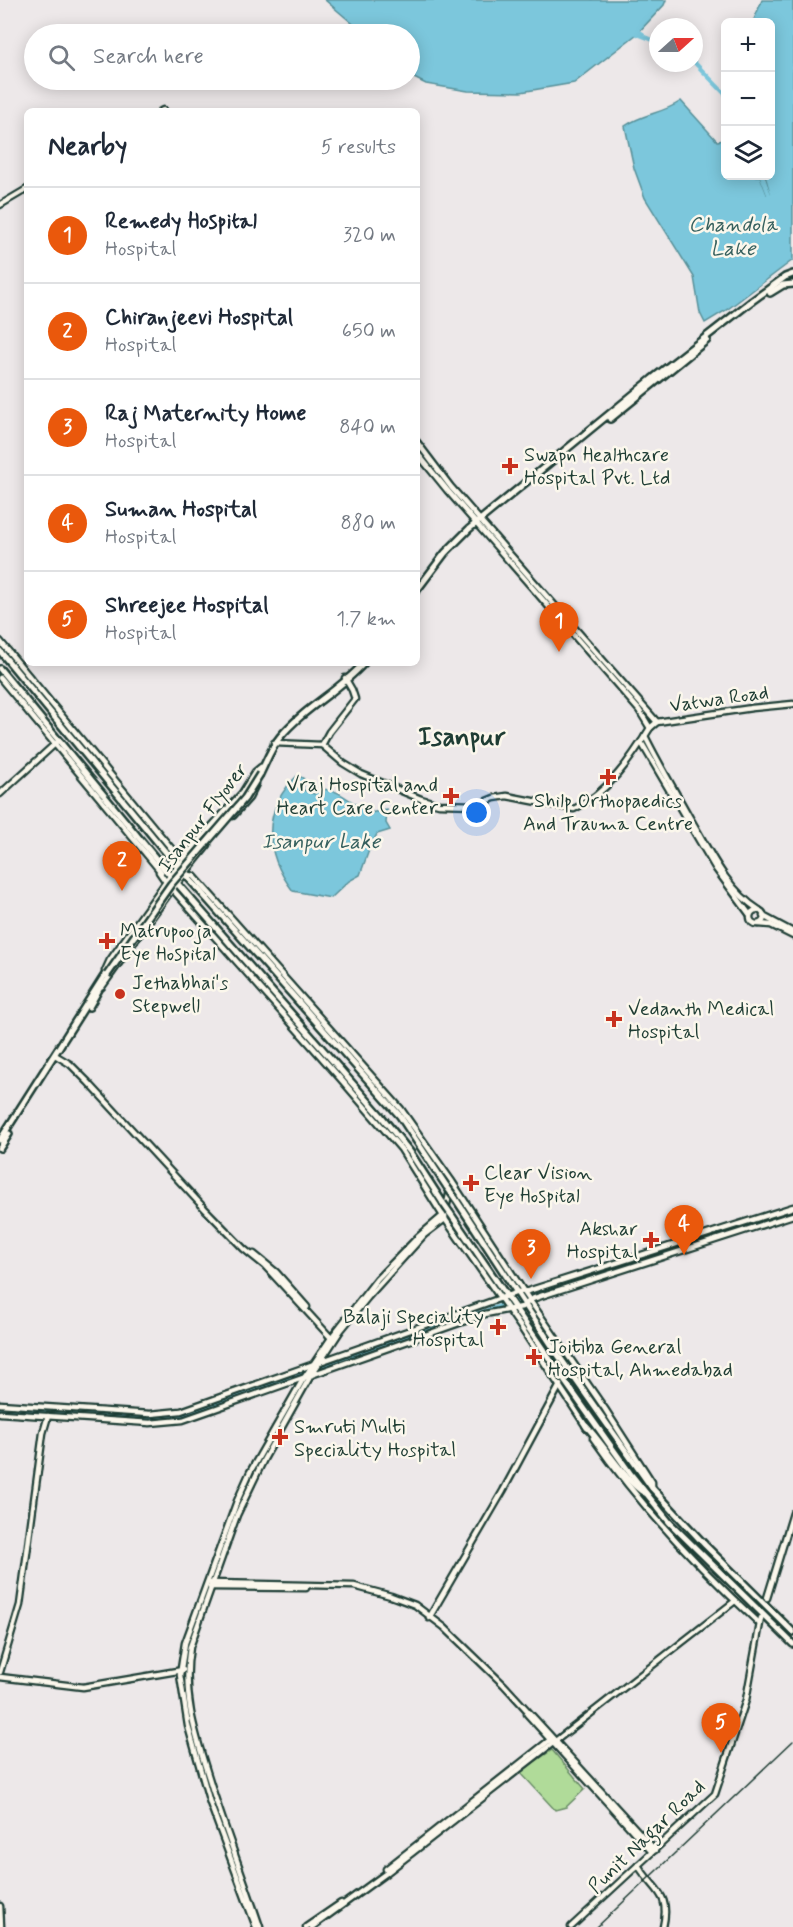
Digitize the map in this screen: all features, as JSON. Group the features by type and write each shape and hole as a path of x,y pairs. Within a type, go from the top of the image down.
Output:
{"main road":[{"path":"420,588 479,523 652,379 752,301 785,277 793,274"},
{"path":"479,523 720,330 771,292 783,285 793,284"},
{"path":"0,651 46,702 180,864 279,976 296,999 400,1116 521,1292 556,1352 652,1488 705,1545 793,1632"},
{"path":"260,770 280,738 307,711 360,666"},
{"path":"0,669 57,743 170,876 175,886 381,1116 410,1152 443,1203 446,1216 646,1494 670,1523 793,1644"},
{"name":"Isanpur Flyover","path":"55,1057 97,994 115,958 169,883 243,796 260,770"},
{"name":"Isanpur Flyover","path":"106,974 171,884 244,798 260,770"},
{"path":"0,1148 106,974"},
{"path":"296,999 310,1006"},
{"path":"0,1140 55,1057"},
{"path":"381,1116 391,1106"},
{"path":"586,1426 599,1439 635,1486 646,1494"}],"street":[{"path":"0,205 24,191"},
{"path":"420,446 479,523 639,710 650,728"},
{"path":"420,456 657,722"},
{"path":"0,641 46,702"},
{"path":"0,678 57,743 166,882 175,886 401,1149 446,1216"},
{"path":"275,744 322,746 329,732 355,699 346,679"},
{"name":"Vatwa Road","path":"322,746 343,764 361,774 439,804 477,805 494,798 507,796 573,809 583,805 615,778 650,728 657,722 793,704"},
{"path":"645,736 719,867 739,894 763,916 793,934"},
{"path":"641,742 716,869 750,915 753,923 771,925 793,934"},
{"path":"0,794 57,743"},
{"path":"91,758 176,854 180,864"},
{"path":"97,994 175,886 249,798 261,777 260,770 255,772 242,793 170,876 110,960 106,974"},
{"path":"187,871 194,876 279,976 310,1006 401,1108 452,1180 521,1292"},
{"path":"159,872 170,876"},
{"path":"750,915 754,910 759,910"},
{"path":"759,924 763,921 763,916"},
{"path":"55,1057 88,1082 202,1204 333,1338"},
{"path":"258,1927 192,1723 183,1670 209,1585 237,1515 256,1473 307,1378 333,1338 353,1314 424,1235 446,1216 452,1180"},
{"path":"0,1404 150,1414 189,1409 521,1292 793,1207"},
{"path":"0,1413 150,1423 183,1420 474,1318 528,1303 793,1215"},
{"path":"759,1218 762,1225"},
{"path":"306,1927 376,1877 735,1601 640,1502 604,1454 511,1308"},
{"path":"430,1617 503,1491 560,1385"},
{"path":"0,1672 20,1605 43,1432 51,1407"},
{"path":"150,1414 150,1422"},
{"path":"767,1598 793,1513"},
{"path":"209,1585 355,1589 398,1601 430,1617 472,1655 555,1739 654,1851"},
{"name":"Punit Nagar Road","path":"572,1927 715,1794 746,1700 760,1620 735,1601"},
{"path":"0,1677 83,1687 183,1670"},
{"path":"312,1927 385,1874 555,1739"},
{"path":"638,1865 664,1900 667,1911 663,1927"},
{"path":"0,1906 1,1927"}],"green space":[{"path":"552,1750 585,1789 566,1807 555,1810 520,1772"}],"water":[{"path":"325,0 666,0 637,34 574,83 521,92 468,91 420,81 420,24 353,24"},
{"name":"Chandola Lake","path":"762,0 793,0 793,260 728,309 705,323 700,313 694,277 645,198 634,168 625,126 681,101 717,141 721,140 721,180 762,180 767,194 770,193 766,180 775,180 775,18 755,18"},
{"name":"Isanpur Lake","path":"298,775 304,779 303,790 314,794 321,790 335,791 369,813 387,810 386,823 390,830 377,834 360,875 349,881 331,898 293,891 276,862 271,832 273,817 286,788"}],"waterway":[{"path":"635,29 643,34 637,34 649,39"},
{"path":"703,71 721,90"},
{"path":"764,180 770,197"},
{"path":"315,1369 553,1288 793,1212"},
{"path":"0,1408 142,1419 180,1417 308,1372"}],"railway":[{"path":"597,1927 793,1741"}],"place":[{"name":"Swapn Healthcare Hospital Pvt. Ltd","path":"510,466"},
{"name":"Remedy Hospital","path":"559,652"},
{"name":"Shilp Orthopaedics And Trauma Centre","path":"608,777"},
{"name":"Vraj Hospital and Heart Care Center","path":"451,796"},
{"name":"Chiranjeevi Hospital","path":"122,891"},
{"name":"Matrupooja Eye Hospital","path":"107,941"},
{"name":"Jethabhai's Stepwell","path":"120,994"},
{"name":"Vedanth Medical Hospital","path":"614,1019"},
{"name":"Clear Vision Eye Hospital","path":"471,1183"},
{"name":"Akshar Hospital","path":"651,1240"},
{"name":"Suman Hospital","path":"684,1255"},
{"name":"Raj Maternity Home","path":"531,1279"},
{"name":"Balaji Speciality Hospital","path":"498,1327"},
{"name":"Joitiba General Hospital, Ahmedabad","path":"534,1357"},
{"name":"Smruti Multi Speciality Hospital","path":"280,1437"},
{"name":"Shreejee Hospital","path":"721,1753"}],"district":[{"name":"Isanpur","path":"462,736"}]}
